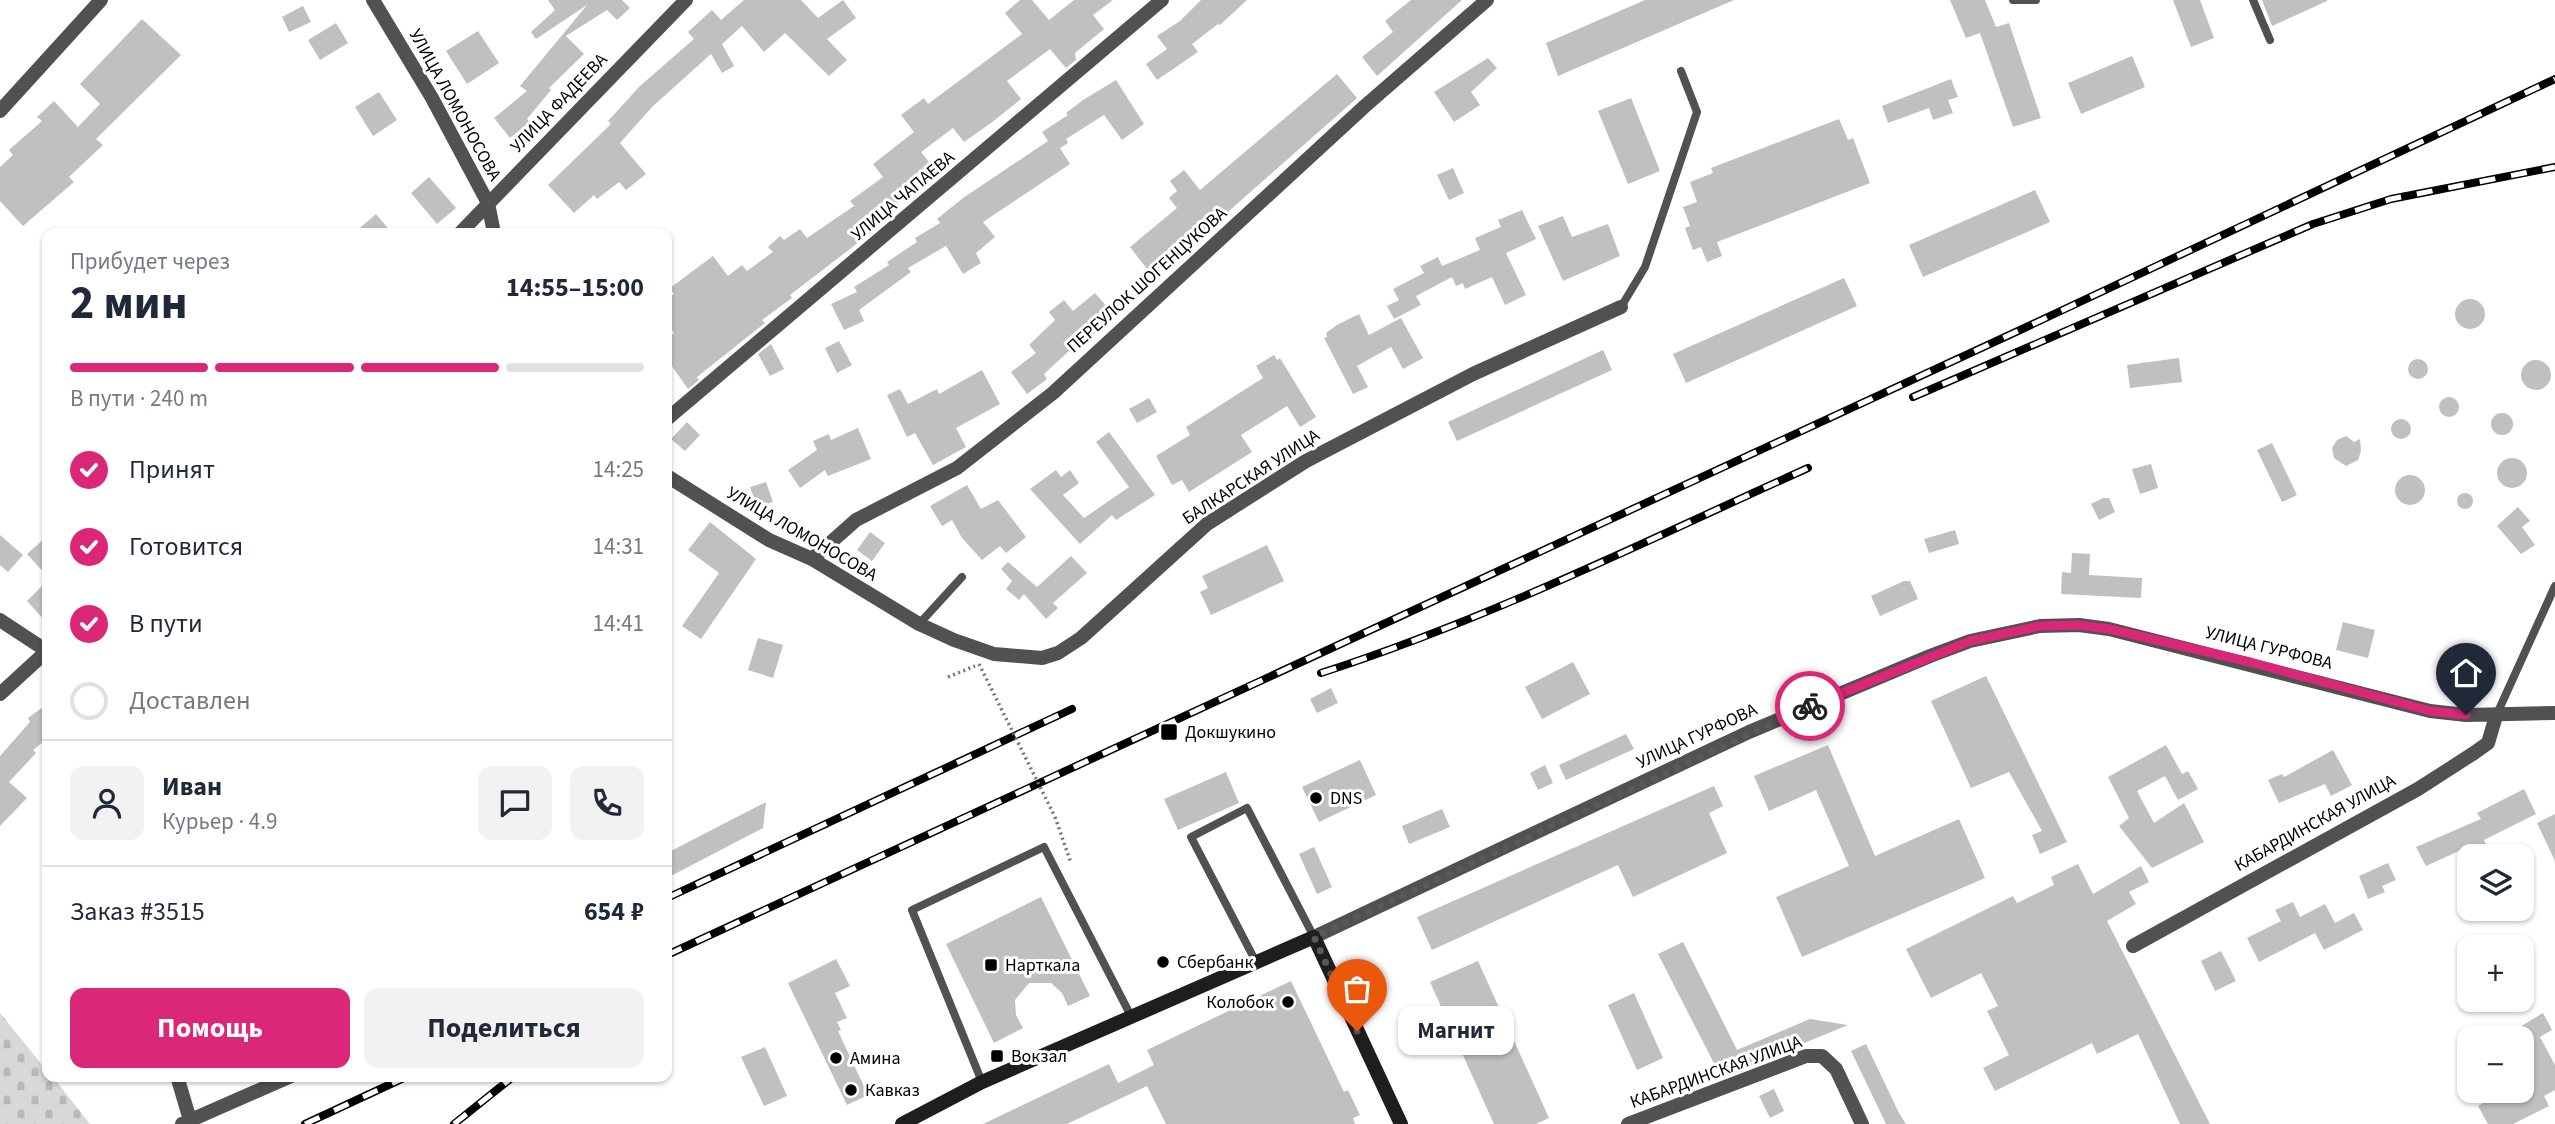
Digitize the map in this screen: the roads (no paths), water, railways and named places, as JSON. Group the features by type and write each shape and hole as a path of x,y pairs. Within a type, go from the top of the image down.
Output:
{"street":[{"path":"0,111 101,0"},
{"name":"УЛИЦА ЛОМОНОСОВА","path":"373,0 432,98 488,203 493,228"},
{"name":"УЛИЦА ФАДЕЕВА","path":"465,228 686,0"},
{"name":"УЛИЦА ЧАПАЕВА","path":"672,415 1162,0"},
{"name":"ПЕРЕУЛОК ШОГЕНЦУКОВА","path":"812,559 856,520 957,468 1053,393 1365,106 1487,0"},
{"name":"БАЛКАРСКАЯ УЛИЦА","path":"919,624 994,654 1042,658 1058,653 1081,638 1207,524 1306,461 1473,373 1621,307"},
{"name":"УЛИЦА ЛОМОНОСОВА","path":"672,479 769,540 812,559 919,624"},
{"path":"0,620 42,648"},
{"name":"УЛИЦА ГУРФОВА","path":"908,1122 982,1082 1314,937 1749,732 1930,656 2016,630 2058,625 2109,629 2430,711 2496,716 2555,713"},
{"path":"0,694 42,656"},
{"name":"КАБАРДИНСКАЯ УЛИЦА","path":"2133,946 2429,782 2488,743 2496,716"},
{"path":"1314,937 1401,1124"},
{"name":"КАБАРДИНСКАЯ УЛИЦА","path":"1628,1124 1699,1100 1806,1056 1822,1056 1836,1069 1862,1124"},
{"path":"178,1082 186,1122 277,1082"}],"lane":[{"path":"2013,0 2036,0"},
{"path":"2253,0 2270,40"},
{"path":"1621,307 1645,267 1697,111 1681,71"},
{"path":"919,624 962,577"},
{"path":"2496,716 2555,586"},
{"path":"1256,962 1191,837 1247,808 1314,937"},
{"path":"982,1082 912,910 1044,847 1132,1018"}],"railway":[{"path":"672,953 2018,331 2555,79"},
{"path":"1913,397 2313,224 2391,199 2555,167"},
{"path":"1321,673 1384,652 1507,603 1808,468"},
{"path":"672,896 1072,709"},
{"path":"305,1124 395,1082"},
{"path":"454,1124 506,1082"}],"place":[{"name":"Докшукино","path":"1169,732"},
{"name":"DNS","path":"1316,798"},
{"name":"Сбербанк","path":"1163,962"},
{"name":"Нарткала","path":"991,965"},
{"name":"Колобок","path":"1288,1002"},
{"name":"Магнит","path":"1357,1031"},
{"name":"Вокзал","path":"997,1056"},
{"name":"Амина","path":"836,1058"},
{"name":"Кавказ","path":"851,1090"}]}
